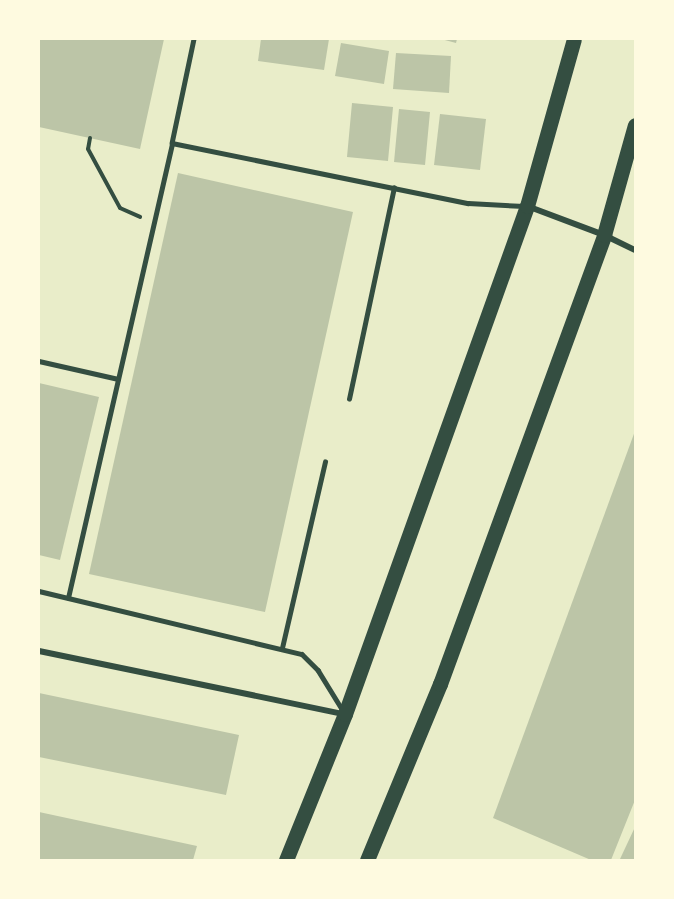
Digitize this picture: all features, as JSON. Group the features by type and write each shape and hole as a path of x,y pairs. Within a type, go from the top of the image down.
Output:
{"main road":[{"path":"286,860 345,714 527,206 574,39"},
{"path":"367,860 440,684 604,235 635,125"}],"street":[{"path":"527,206 604,235 635,250"},
{"path":"39,651 345,714"}],"lane":[{"path":"68,598 194,39"},
{"path":"172,143 476,204 527,206"},
{"path":"349,399 394,188"},
{"path":"39,361 118,379"},
{"path":"282,648 325,462"},
{"path":"39,591 302,654 318,669 345,714"}],"path":[{"path":"90,138 88,149 120,208 144,218"}],"building":[{"path":"39,39 164,39 140,149 39,127"},
{"path":"261,39 329,39 324,70 258,61"},
{"path":"441,39 457,39 456,43"},
{"path":"341,43 389,51 384,84 335,76"},
{"path":"396,53 451,56 449,93 393,89"},
{"path":"352,103 393,107 388,161 347,157"},
{"path":"399,109 430,112 425,165 394,162"},
{"path":"440,114 486,119 480,170 434,165"},
{"path":"178,173 353,212 265,612 89,574"},
{"path":"39,383 99,397 60,560 39,555"},
{"path":"635,431 635,800 611,860 591,860 493,818"},
{"path":"39,693 239,735 226,795 39,757"},
{"path":"39,812 197,846 193,860 39,860"},
{"path":"635,827 635,860 622,860 620,859"}]}
